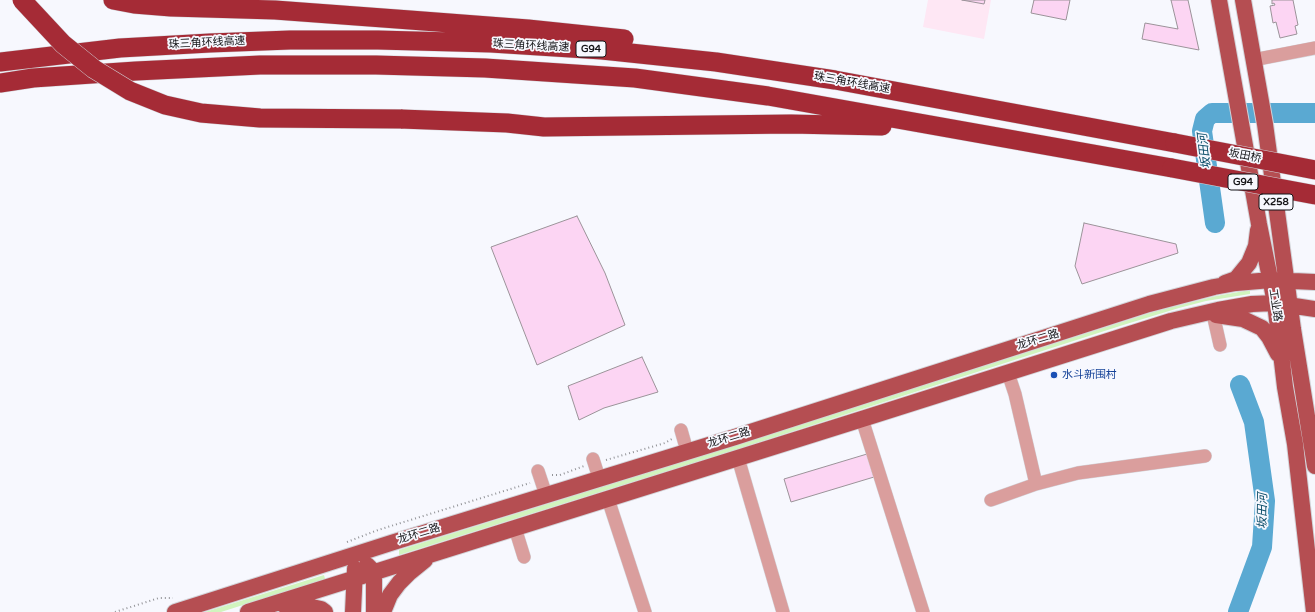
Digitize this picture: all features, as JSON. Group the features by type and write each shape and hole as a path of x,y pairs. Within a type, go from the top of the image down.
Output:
{"highway":[{"path":"22,0 63,44 94,69 130,91 165,105 201,113 260,118 401,119 507,123 544,127 791,124 946,128"},
{"path":"113,0 141,5 275,10 520,28 596,36 717,52 835,80"},
{"name":"珠三角环线高速","path":"0,62 120,48 290,40 378,40 491,43 602,50 716,62 835,80 1175,143"},
{"name":"G94","path":"0,83 33,78 260,65 376,65 485,68 635,78 768,96 1315,195"},
{"name":"坂田桥","path":"1175,143 1315,170"}],"main road":[{"name":"工业路","path":"1219,0 1259,224 1279,281 1290,305 1315,466"},
{"name":"工业路","path":"1243,0 1265,124 1279,281 1274,303 1295,444 1314,612"},
{"path":"1214,287 1236,279 1249,263 1256,246 1259,224"},
{"name":"龙环二路","path":"177,605 357,554 546,496 599,478 735,437 1129,310 1214,287 1248,282 1315,282"},
{"name":"龙环二路","path":"255,610 862,420 1171,321 1252,304 1274,303 1315,309"},
{"path":"1197,315 1224,315 1243,319 1262,328 1275,347 1283,366"},
{"path":"383,612 390,596 399,583 419,564 441,551"},
{"path":"357,554 374,572 374,612"},
{"path":"354,612 354,579 357,554"},
{"path":"255,610 301,605 320,609 325,612"}],"street":[{"path":"1253,60 1315,48"},
{"path":"1213,314 1220,345"},
{"path":"1008,373 1015,394 1036,484"},
{"path":"862,420 922,612"},
{"path":"678,433 687,451"},
{"path":"991,500 1036,484 1078,473 1205,456"},
{"path":"738,458 783,612"},
{"path":"594,461 599,478"},
{"path":"538,471 546,496"},
{"path":"608,499 645,612"},
{"path":"515,528 524,557"}],"path":[{"path":"552,475 560,475 594,461 609,460 665,443 678,433"},
{"path":"344,543 378,530 530,482"},
{"path":"115,612 159,598 177,605"}],"shaded area":[{"path":"928,0 991,0 984,39 923,27"}],"green space":[{"path":"1250,290 1250,294 1206,301 1120,326 735,450 399,555 399,550 733,446 1156,311 1216,296"},
{"path":"324,575 325,579 221,612 205,612"}],"building":[{"path":"962,0 985,0 984,4"},
{"path":"1034,0 1070,0 1066,20 1031,13"},
{"path":"1171,0 1188,0 1199,50 1142,39 1145,23 1178,29"},
{"path":"1272,0 1293,0 1298,25 1295,26 1297,34 1280,38 1276,22 1273,23 1270,6 1275,5 1274,3 1272,4"},
{"path":"577,216 605,273 625,325 537,365 491,247"},
{"path":"1084,223 1176,244 1178,253 1082,284 1075,266"},
{"path":"642,357 658,392 604,408 579,420 568,386"},
{"path":"867,454 874,477 791,502 784,479"}],"waterway":[{"name":"坂田河","path":"1215,223 1202,131 1205,119 1212,113 1315,113"},
{"name":"坂田河","path":"1238,612 1262,547 1265,501 1254,422 1240,385"}],"place":[{"name":"水斗新围村","path":"1054,375"}]}
